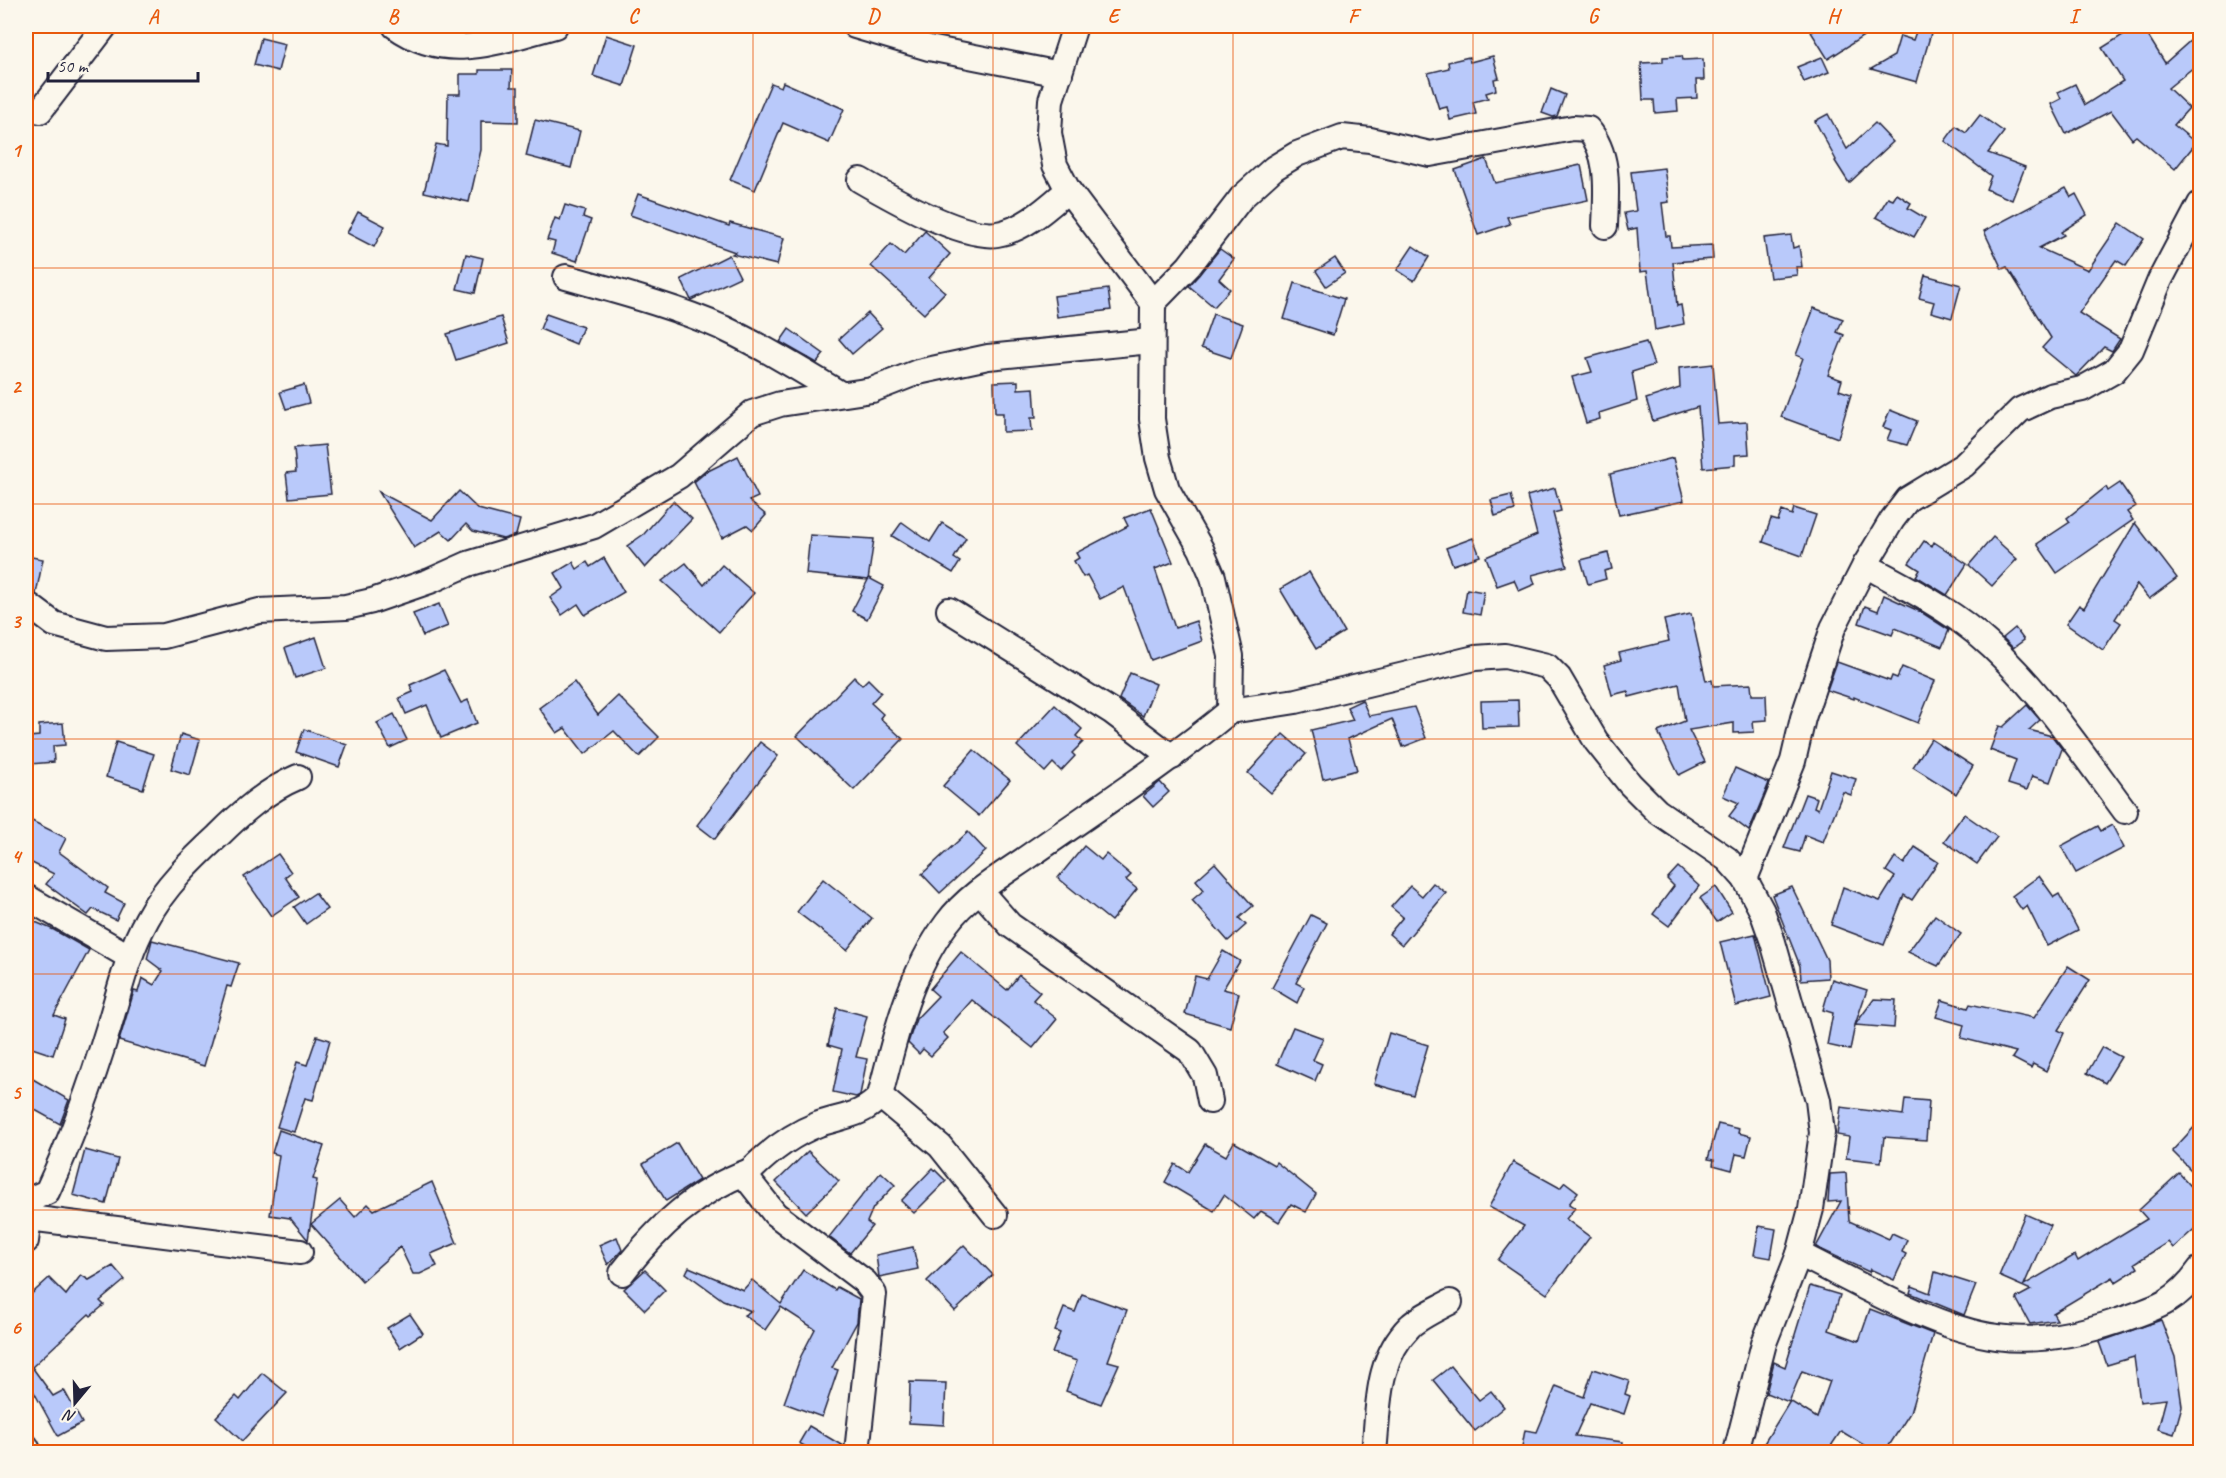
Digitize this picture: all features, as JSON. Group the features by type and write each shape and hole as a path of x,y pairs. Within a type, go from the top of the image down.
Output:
{"street":[{"path":"40,111 105,26"},
{"path":"395,26 436,47 461,48 555,26"},
{"path":"855,26 929,48 1060,74"},
{"path":"1075,26 1051,100 1049,133 1055,165 1068,190 1153,303 1152,419 1158,458 1167,489 1202,549 1213,577 1231,656 1230,711"},
{"path":"1153,303 1189,266 1242,196 1274,168 1297,154 1341,137 1370,140 1430,154 1573,128 1588,129 1597,140 1603,155 1607,184 1605,226"},
{"path":"860,180 912,210 961,228 996,234 1016,228 1042,212 1068,190"},
{"path":"1745,879 1794,761 1803,718 1833,628 1864,565 1908,499 1964,465 2020,410 2050,396 2082,390 2114,371 2131,350 2160,280 2200,204"},
{"path":"566,277 660,304 722,328 839,393"},
{"path":"30,606 54,624 106,638 164,636 259,611 346,607 372,601 430,581 468,564 594,526 679,476 752,413 780,404 839,393 872,390 918,372 988,357 1151,341"},
{"path":"1864,565 1951,615 2009,663 2058,720 2125,811"},
{"path":"949,610 1017,655 1111,711 1172,756"},
{"path":"622,1273 666,1221 707,1191 750,1171 769,1153 797,1134 819,1124 860,1113 872,1106 880,1096 902,1013 918,972 949,921 980,891 1172,756 1230,711 1296,700 1475,658 1505,656 1547,666 1559,678 1596,741 1630,784 1657,811 1727,859 1745,879 1762,911 1773,942 1818,1100 1822,1133 1817,1172 1799,1254 1764,1343 1736,1452"},
{"path":"28,1214 47,1192 68,1146 130,957 147,918 170,885 194,858 235,819 269,792 298,777"},
{"path":"980,891 1010,925 1190,1051 1205,1076 1210,1101"},
{"path":"26,897 130,957"},
{"path":"880,1096 940,1146 995,1215"},
{"path":"750,1171 750,1181 776,1214 865,1282 874,1294 857,1452"},
{"path":"28,1214 300,1252"},
{"path":"1799,1254 1962,1330 1997,1338 2030,1339 2071,1334 2166,1304 2180,1295 2200,1269"},
{"path":"1374,1452 1378,1387 1385,1365 1410,1326 1450,1302"},
{"path":"26,1446 30,1452"}],"building":[{"path":"1821,26 1879,26 1828,59 1811,32"},
{"path":"1918,26 1933,26 1917,82 1871,69 1894,56 1900,36 1913,40"},
{"path":"2137,26 2142,26 2165,63 2200,32 2200,62 2168,88 2189,108 2174,125 2196,143 2175,169 2136,136 2132,139 2111,111 2066,134 2051,104 2061,99 2058,92 2075,84 2085,105 2123,81 2102,48"},
{"path":"606,35 637,45 624,86 593,76"},
{"path":"261,38 285,44 278,71 254,65"},
{"path":"1493,56 1499,78 1494,79 1496,90 1486,93 1488,98 1473,102 1476,114 1450,120 1447,107 1439,109 1428,73 1449,68 1448,62 1469,57 1470,62"},
{"path":"1682,56 1683,60 1703,59 1704,80 1696,80 1697,98 1677,99 1678,111 1655,113 1654,100 1643,100 1641,63 1663,62 1663,57"},
{"path":"1822,57 1829,72 1804,82 1797,67"},
{"path":"479,70 512,70 511,87 518,87 518,122 481,121 481,150 469,202 424,192 436,144 447,146 448,94 460,94 460,74 479,74"},
{"path":"783,82 844,109 829,143 783,123 755,190 730,180 771,83 781,87"},
{"path":"1551,89 1565,95 1557,116 1553,117 1542,113"},
{"path":"1828,114 1847,149 1875,123 1893,142 1849,183 1815,121"},
{"path":"1980,115 2004,132 1988,153 2025,167 2012,200 1986,189 1991,176 1945,141 1956,126 1966,133"},
{"path":"535,120 580,131 571,168 526,156"},
{"path":"1486,159 1495,183 1581,165 1588,200 1507,217 1510,224 1478,235 1455,170"},
{"path":"1664,168 1669,202 1662,203 1666,236 1670,236 1671,247 1712,245 1713,259 1673,262 1677,306 1681,305 1684,324 1655,330 1647,271 1640,272 1637,228 1628,230 1624,213 1636,211 1631,172"},
{"path":"2066,188 2071,197 2076,194 2087,215 2061,232 2064,235 2039,248 2088,270 2120,223 2144,239 2126,266 2116,260 2079,313 2120,339 2112,351 2104,347 2076,376 2042,348 2051,338 2007,267 2002,269 1984,231"},
{"path":"638,194 729,226 730,223 784,238 777,265 732,254 735,252 630,215"},
{"path":"1897,194 1911,203 1908,208 1925,218 1914,237 1876,217 1888,198 1893,200"},
{"path":"565,205 585,211 583,217 591,220 577,261 552,253 555,242 547,240 555,218 560,220"},
{"path":"358,212 385,226 374,247 347,233"},
{"path":"925,231 950,254 929,278 945,292 924,314 871,266 891,244 904,255"},
{"path":"1791,235 1793,248 1799,246 1802,267 1796,267 1797,275 1770,278 1764,238"},
{"path":"1413,246 1429,257 1414,281 1397,270"},
{"path":"1220,249 1234,259 1219,279 1230,289 1214,307 1189,286"},
{"path":"466,254 483,258 475,293 457,289"},
{"path":"729,255 740,277 691,300 681,279"},
{"path":"1335,258 1345,273 1326,286 1316,271"},
{"path":"1925,275 1961,285 1952,318 1931,312 1934,302 1919,298"},
{"path":"1295,283 1344,299 1333,335 1284,319"},
{"path":"1108,289 1111,310 1057,317 1054,296"},
{"path":"1814,308 1843,319 1837,332 1844,335 1828,375 1842,380 1839,390 1851,394 1838,438 1781,417 1803,358 1796,355"},
{"path":"868,313 882,328 852,354 839,339"},
{"path":"546,314 583,327 576,344 540,329"},
{"path":"1213,314 1243,324 1231,358 1201,348"},
{"path":"501,317 509,343 456,360 447,334"},
{"path":"789,329 824,354 817,363 780,342"},
{"path":"1646,342 1654,365 1632,372 1637,401 1599,413 1600,419 1586,423 1572,377 1592,372 1587,358"},
{"path":"1713,364 1718,424 1747,422 1749,454 1735,455 1735,465 1703,468 1698,407 1653,421 1646,399 1680,388 1679,368"},
{"path":"1018,381 1018,389 1034,388 1036,418 1031,418 1032,431 1003,432 1003,413 995,413 994,382"},
{"path":"304,385 309,403 286,409 280,392"},
{"path":"1890,410 1917,421 1907,445 1887,440 1891,430 1883,427"},
{"path":"325,445 331,494 289,498 286,473 296,472 294,448"},
{"path":"738,456 758,497 749,501 766,515 753,530 747,525 722,538 694,482 706,472"},
{"path":"1673,458 1684,501 1619,515 1610,474"},
{"path":"2120,483 2136,506 2127,512 2133,520 2057,573 2037,544 2070,522 2067,518 2106,487 2108,491"},
{"path":"1555,488 1561,511 1553,513 1567,566 1532,575 1535,584 1519,591 1514,580 1497,586 1486,557 1537,535 1527,496"},
{"path":"459,491 478,509 520,520 516,535 503,539 473,531 466,524 451,540 441,531 414,548 379,492 432,520"},
{"path":"1511,495 1515,510 1495,516 1491,500"},
{"path":"673,501 692,519 645,568 627,546 644,534"},
{"path":"1151,508 1173,562 1155,569 1175,628 1196,621 1202,641 1151,660 1124,587 1100,599 1087,575 1083,577 1074,561 1079,558 1076,553 1128,526 1124,518"},
{"path":"1794,508 1816,515 1802,556 1763,542 1771,519 1778,521 1782,511 1792,515"},
{"path":"902,522 930,542 942,523 966,538 954,558 960,562 953,573 892,536"},
{"path":"2135,523 2177,578 2149,599 2137,584 2115,619 2121,623 2103,650 2066,624 2079,605 2084,608"},
{"path":"810,535 874,539 868,580 806,574"},
{"path":"1993,537 2017,559 1992,586 1969,565"},
{"path":"1473,538 1480,556 1453,565 1446,548"},
{"path":"1924,541 1932,546 1934,542 1967,564 1947,595 1916,576 1920,570 1909,563"},
{"path":"1608,553 1612,569 1604,571 1606,579 1588,584 1581,560"},
{"path":"26,556 43,559 36,594 26,593"},
{"path":"604,558 624,592 585,615 578,604 562,615 550,598 564,588 555,573 573,562 577,569 587,562 590,567"},
{"path":"686,563 704,585 722,565 754,593 719,632 662,581"},
{"path":"1309,572 1344,632 1316,649 1280,589"},
{"path":"869,578 884,586 867,619 852,611"},
{"path":"1467,589 1484,592 1480,615 1463,612"},
{"path":"1884,595 1921,612 1949,630 1942,647 1895,628 1892,635 1859,623 1865,606 1878,611"},
{"path":"439,604 448,626 423,636 413,614"},
{"path":"1691,614 1706,681 1712,680 1713,686 1751,684 1752,695 1766,695 1767,720 1753,721 1754,732 1734,733 1734,723 1689,730 1705,762 1679,775 1658,732 1685,721 1679,684 1629,697 1628,691 1612,695 1604,665 1621,660 1619,653 1669,641 1664,620"},
{"path":"2015,628 2024,640 2013,648 2003,638"},
{"path":"316,637 326,668 295,678 285,648"},
{"path":"1837,662 1890,681 1892,676 1897,678 1902,667 1935,681 1918,723 1854,697 1854,699 1827,690"},
{"path":"444,670 461,703 468,700 477,723 441,738 427,705 406,714 399,698 413,692 410,685"},
{"path":"1130,673 1156,684 1143,716 1119,699"},
{"path":"854,677 862,685 868,679 881,692 871,703 883,714 880,718 903,739 854,790 797,736"},
{"path":"574,682 598,715 618,696 659,737 639,757 614,731 585,754 565,728 557,733 539,708"},
{"path":"1362,700 1369,716 1414,707 1426,738 1403,747 1392,719 1348,739 1357,770 1323,779 1311,730 1353,720 1347,707"},
{"path":"1518,700 1519,727 1482,728 1481,701"},
{"path":"1055,705 1082,729 1076,736 1083,742 1072,753 1075,756 1061,771 1053,763 1045,772 1017,746"},
{"path":"2027,705 2040,720 2029,730 2052,736 2062,749 2050,782 2032,776 2027,790 2008,784 2016,760 1990,750 1999,726 2003,727"},
{"path":"394,714 407,740 390,748 377,723"},
{"path":"63,723 65,745 53,746 54,762 30,764 29,737 39,736 39,725"},
{"path":"304,729 347,745 339,767 296,752"},
{"path":"181,734 200,740 190,775 171,769"},
{"path":"1283,734 1306,754 1271,793 1248,773"},
{"path":"1931,739 1973,766 1956,794 1913,767"},
{"path":"116,742 154,754 143,789 106,777"},
{"path":"760,742 778,756 715,839 697,825"},
{"path":"974,750 1010,780 979,816 943,786"},
{"path":"1735,768 1769,783 1749,831 1729,816 1739,803 1723,796"},
{"path":"1831,771 1856,779 1851,795 1843,792 1823,842 1805,835 1800,852 1784,848 1805,794 1817,798 1814,807 1818,809"},
{"path":"1160,782 1169,792 1153,807 1143,796"},
{"path":"1964,814 1997,837 1977,864 1944,841"},
{"path":"26,818 66,838 59,852 108,888 105,893 124,903 116,920 93,909 88,915 46,884 54,874 26,860"},
{"path":"2112,825 2124,848 2076,873 2061,846 2098,826 2101,831"},
{"path":"968,832 986,851 940,893 922,874"},
{"path":"1084,846 1101,860 1106,854 1131,875 1126,880 1137,889 1111,921 1058,878"},
{"path":"1915,847 1938,862 1912,900 1904,895 1884,945 1831,925 1843,887 1880,901 1895,877 1886,871 1895,857 1904,864"},
{"path":"278,854 291,872 285,877 299,897 271,916 244,877"},
{"path":"1215,863 1253,906 1239,918 1246,925 1228,941 1192,900 1204,890 1196,880"},
{"path":"1678,867 1699,886 1669,926 1653,914 1674,886 1667,879"},
{"path":"2039,876 2054,897 2059,894 2078,930 2047,946 2027,906 2022,910 2012,896"},
{"path":"823,879 872,918 847,950 797,912"},
{"path":"1433,883 1446,893 1402,945 1389,934 1403,917 1391,907 1410,886 1422,896"},
{"path":"1716,887 1732,912 1717,922 1700,898"},
{"path":"1792,887 1827,960 1828,978 1801,980 1800,966 1772,895"},
{"path":"315,893 327,909 306,924 294,907"},
{"path":"1311,915 1327,923 1296,983 1304,987 1297,1003 1272,988"},
{"path":"1935,915 1961,934 1938,966 1908,952"},
{"path":"26,918 54,930 89,950 54,1015 65,1019 53,1055 26,1046"},
{"path":"1755,934 1771,997 1736,1006 1720,942"},
{"path":"152,940 239,963 231,987 227,986 204,1066 119,1041 134,991 138,992 142,978 154,985 163,971 147,959"},
{"path":"1223,951 1240,961 1223,989 1239,993 1230,1027 1185,1014 1195,976 1207,979"},
{"path":"961,952 1007,990 1019,975 1040,992 1033,1000 1057,1019 1033,1048 972,1000 943,1033 948,1038 931,1056 923,1049 919,1054 908,1043 916,1019 938,996 930,989"},
{"path":"2068,966 2090,980 2058,1030 2064,1033 2046,1071 2033,1064 2031,1068 2012,1058 2016,1052 1961,1038 1964,1025 1936,1017 1942,1000 1968,1008 1970,1004 2034,1018"},
{"path":"1832,979 1867,990 1855,1025 1850,1050 1827,1045 1833,1013 1823,1010"},
{"path":"1874,999 1896,1000 1894,1028 1855,1025"},
{"path":"837,1008 867,1016 856,1057 867,1059 860,1095 856,1097 833,1092 842,1049 828,1045"},
{"path":"1293,1027 1323,1038 1313,1060 1322,1064 1315,1081 1277,1064"},
{"path":"1389,1033 1428,1045 1413,1095 1374,1084"},
{"path":"317,1036 330,1040 313,1100 305,1098 294,1132 277,1127 297,1062 307,1065"},
{"path":"2102,1047 2121,1057 2105,1083 2087,1073"},
{"path":"26,1075 69,1100 60,1124 26,1105"},
{"path":"1905,1099 1929,1101 1926,1140 1884,1137 1881,1162 1846,1158 1849,1137 1837,1135 1841,1107 1903,1115"},
{"path":"2200,1121 2200,1179 2172,1151"},
{"path":"1718,1124 1739,1129 1738,1133 1751,1136 1746,1156 1736,1154 1732,1170 1713,1165 1714,1160 1708,1159"},
{"path":"279,1130 324,1146 313,1179 317,1180 308,1240 290,1218 270,1215 279,1155 272,1153"},
{"path":"1234,1142 1274,1165 1276,1162 1316,1194 1306,1212 1291,1204 1279,1222 1261,1211 1254,1219 1224,1195 1214,1211 1165,1182 1175,1164 1188,1172 1205,1144 1226,1156"},
{"path":"677,1143 699,1180 666,1201 643,1164"},
{"path":"85,1150 118,1159 106,1204 73,1195"},
{"path":"808,1151 839,1181 806,1213 776,1182"},
{"path":"1513,1162 1560,1188 1565,1182 1578,1192 1569,1204 1575,1208 1566,1219 1590,1237 1547,1294 1498,1260 1524,1226 1489,1207"},
{"path":"933,1168 946,1181 914,1213 901,1201"},
{"path":"881,1172 895,1185 873,1208 867,1222 872,1226 850,1253 829,1237"},
{"path":"1846,1173 1849,1221 1889,1239 1892,1233 1907,1240 1902,1252 1906,1254 1894,1280 1870,1269 1869,1272 1816,1247 1841,1201 1828,1202 1830,1174"},
{"path":"2179,1173 2200,1196 2200,1224 2173,1248 2168,1242 2135,1263 2138,1268 2116,1282 2113,1277 2053,1313 2057,1320 2030,1324 2016,1298 2031,1290 1999,1276 2025,1214 2050,1225 2024,1285 2075,1255 2078,1261 2147,1219 2139,1210"},
{"path":"432,1182 457,1243 431,1254 437,1266 420,1274 413,1274 400,1247 362,1281 311,1224 340,1200 355,1217 368,1204 374,1210"},
{"path":"1759,1226 1776,1229 1771,1258 1754,1255"},
{"path":"617,1237 622,1250 608,1265 599,1245"},
{"path":"964,1245 993,1275 955,1311 927,1281"},
{"path":"913,1247 918,1269 879,1277 876,1255"},
{"path":"113,1266 125,1280 100,1301 104,1305 91,1316 89,1314 32,1367 53,1396 64,1390 82,1423 58,1436 34,1392 26,1398 26,1299 49,1278 66,1295 81,1275 89,1280"},
{"path":"689,1267 743,1290 752,1280 781,1304 803,1270 835,1290 837,1287 859,1299 857,1322 832,1368 838,1370 822,1417 784,1403 801,1356 815,1329 781,1307 765,1330 744,1315 751,1311 723,1300 686,1273"},
{"path":"645,1270 665,1290 645,1310 624,1289"},
{"path":"1935,1272 1976,1285 1964,1315 1910,1293 1912,1286 1930,1293"},
{"path":"1810,1286 1840,1295 1829,1330 1859,1341 1870,1309 1933,1334 1910,1413 1885,1452 1875,1452 1841,1431 1827,1452 1776,1452 1763,1445 1790,1401 1817,1418 1830,1381 1802,1371 1789,1402 1766,1393 1774,1362 1785,1367"},
{"path":"1082,1294 1127,1310 1108,1361 1119,1364 1101,1404 1066,1391 1077,1361 1052,1353 1060,1333 1055,1331 1064,1308 1075,1312"},
{"path":"410,1314 423,1333 400,1348 387,1328"},
{"path":"2161,1320 2175,1357 2182,1406 2174,1434 2158,1429 2166,1399 2140,1402 2134,1357 2107,1365 2099,1342"},
{"path":"1451,1366 1479,1400 1491,1391 1504,1407 1475,1431 1433,1380"},
{"path":"1593,1369 1629,1381 1625,1394 1630,1396 1624,1414 1590,1403 1575,1436 1623,1442 1622,1452 1521,1452 1525,1430 1537,1432 1556,1386 1584,1397"},
{"path":"262,1373 287,1393 242,1441 216,1417 236,1396 240,1400"},
{"path":"910,1382 946,1383 944,1425 909,1423"},
{"path":"809,1426 843,1446 843,1452 815,1452 799,1443"}]}
